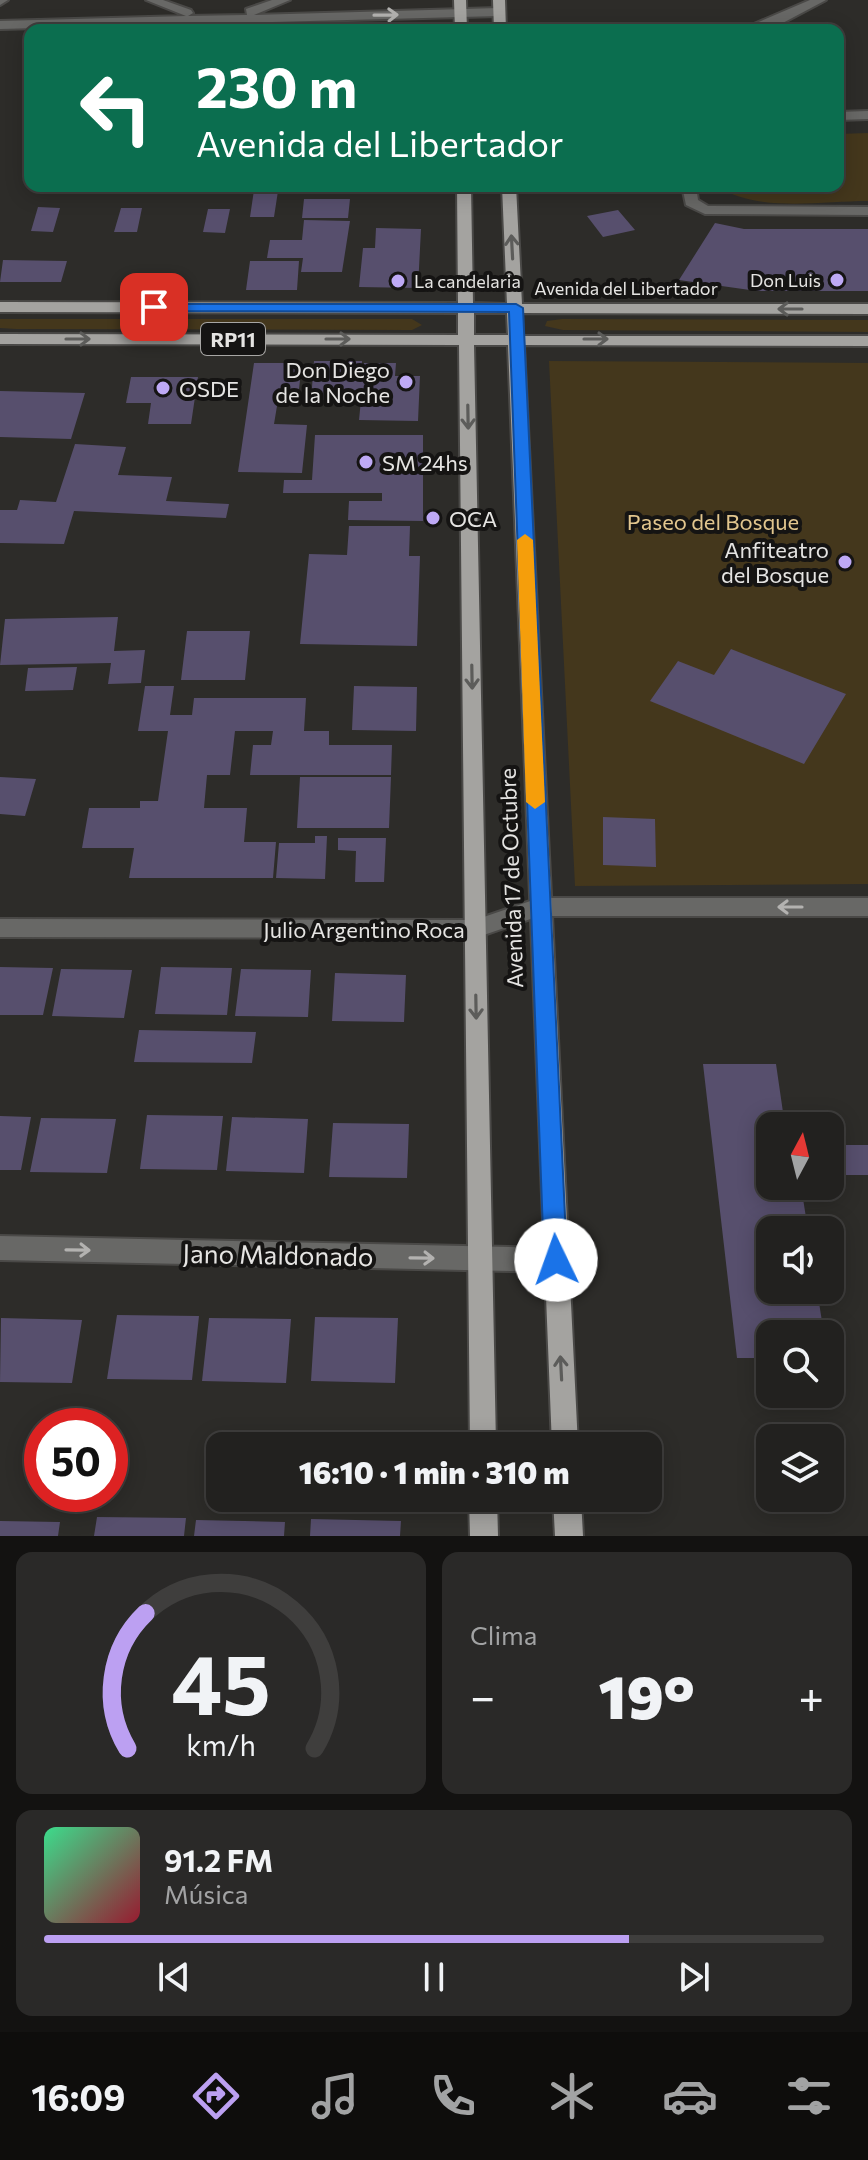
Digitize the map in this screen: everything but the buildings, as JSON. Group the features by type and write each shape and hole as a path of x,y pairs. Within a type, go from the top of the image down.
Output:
{"main road":[{"name":"Avenida 17 de Octubre","path":"464,192 483,1432"},
{"name":"Avenida 17 de Octubre","path":"509,192 564,1432"},
{"name":"Avenida del Libertador","path":"0,307 868,309"},
{"name":"RP11","path":"0,339 868,341"},
{"path":"483,1512 484,1536"},
{"path":"568,1512 569,1536"}],"street":[{"path":"152,0 179,12 205,16 260,10 284,0"},
{"path":"769,24 820,0"},
{"path":"26,24 499,6"},
{"path":"0,25 24,24"},
{"path":"844,116 868,115"},
{"path":"690,192 691,202 705,210 868,211"},
{"name":"Julio Argentino Roca","path":"0,928 475,929 539,907 868,907"},
{"name":"Jano Maldonado","path":"0,1248 556,1260"}],"green space":[{"path":"868,133 868,201 770,203 729,192 844,192 844,134"},
{"path":"0,319 412,319 422,325 412,330 16,329 0,328"},
{"path":"868,320 868,332 563,330 545,326 547,321"},
{"name":"Paseo del Bosque","path":"549,361 868,363 868,884 575,886"}],"slow traffic":[{"path":"525,540 535,802"}],"place":[{"name":"Don Luis","path":"837,280"},
{"name":"La candelaria","path":"398,281"},
{"name":"Don Diego de la Noche","path":"406,382"},
{"name":"OSDE","path":"163,388"},
{"name":"SM 24hs","path":"366,462"},
{"name":"OCA","path":"433,518"},
{"name":"Anfiteatro del Bosque","path":"845,562"}],"route":[{"path":"154,307 516,308 556,1260"}]}
